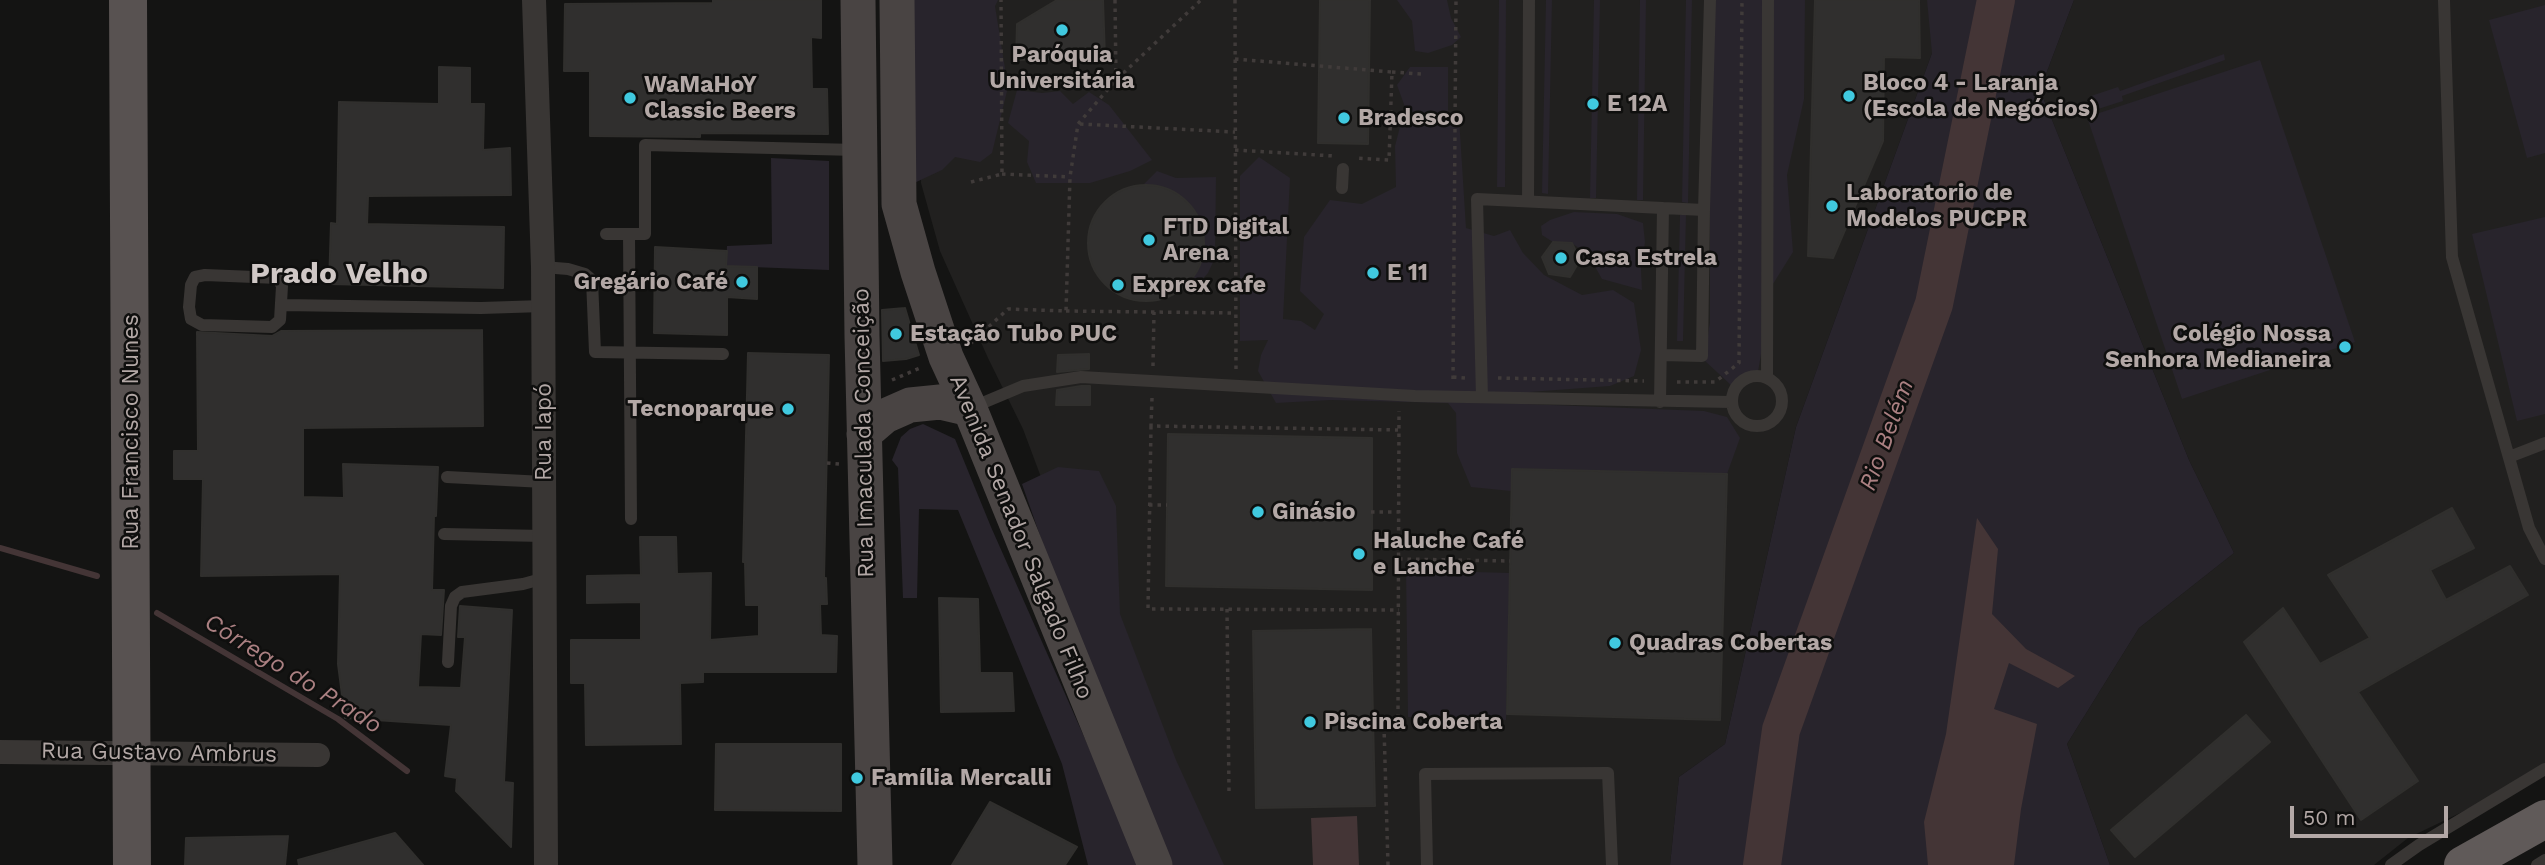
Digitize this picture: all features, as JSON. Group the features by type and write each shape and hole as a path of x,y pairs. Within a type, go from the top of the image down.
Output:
{"highway":[{"path":"2471,860 2545,819"}],"main road":[{"name":"Rua Francisco Nunes","path":"128,0 132,865"},
{"name":"Rua Imaculada Conceição","path":"858,0 864,434 875,865"},
{"name":"Avenida Senador Salgado Filho","path":"897,0 899,204 939,340 970,409 1155,865"},
{"path":"864,434 885,416 910,405 940,402 970,409"},
{"path":"2471,860 2545,812"}],"street":[{"name":"Rua Iapó","path":"534,0 543,267 546,865"},
{"name":"Rua Gustavo Ambrus","path":"0,752 318,755"}],"lane":[{"path":"1528,201 1529,0"},
{"path":"1662,355 1702,356 1710,0"},
{"path":"1767,378 1768,0"},
{"path":"2445,0 2452,257 2529,528 2545,559"},
{"path":"606,234 645,234 645,145 859,150"},
{"path":"1340,163 1342,188"},
{"path":"1482,397 1478,199 1704,210"},
{"path":"1660,402 1663,208"},
{"path":"629,234 631,519"},
{"path":"543,267 568,269 585,274 592,280 595,352 723,354"},
{"path":"205,275 278,278 282,286 282,305 280,320 272,327 202,325 191,319 191,285 195,277 205,275"},
{"path":"282,305 481,308 543,306"},
{"path":"1754,376 1767,378 1778,388 1782,402 1777,416 1764,425 1749,425 1737,416 1731,402 1734,390 1742,380 1754,376"},
{"path":"970,409 1023,386 1081,377 1399,395 1731,402"},
{"path":"2509,457 2545,443"},
{"path":"446,477 544,482"},
{"path":"444,534 544,536"},
{"path":"448,662 455,597 461,592 523,584 545,578"},
{"path":"2391,865 2419,845 2545,769"},
{"path":"1427,865 1425,774 1608,772 1612,865"},
{"path":"2537,865 2545,860"}],"path":[{"path":"1001,0 1002,174"},
{"path":"1115,0 1116,80"},
{"path":"1066,311 1070,177 1078,124 1116,80 1202,0"},
{"path":"1235,0 1236,386"},
{"path":"1452,397 1456,0"},
{"path":"1235,59 1421,74"},
{"path":"1351,158 1389,160 1392,72"},
{"path":"1078,124 1235,132"},
{"path":"1235,150 1340,163"},
{"path":"971,182 1002,174 1070,177"},
{"path":"966,348 1008,309 1236,313"},
{"path":"1154,312 1148,609 1399,610"},
{"path":"890,381 920,368 916,356"},
{"path":"1388,865 1384,727 1398,727 1399,395"},
{"path":"1151,426 1399,430"},
{"path":"1262,436 1263,428"},
{"path":"1149,505 1167,505"},
{"path":"1371,512 1399,512"},
{"path":"1399,559 1510,561"},
{"path":"1227,610 1229,792"}],"shaded area":[{"path":"911,0 998,0 995,6 1008,87 992,153 980,162 955,157 942,170 912,184"},
{"path":"922,0 1934,0 1932,53 1796,427 1725,744 1679,777 1670,865 1186,865 1023,429 940,251 921,183"},
{"path":"1397,0 1447,0 1451,18 1461,37 1452,45 1428,53 1415,51 1412,21"},
{"path":"1499,0 1506,0 1505,187 1497,187"},
{"path":"1546,0 1552,0 1548,194 1542,193"},
{"path":"1594,0 1600,0 1596,198 1590,198"},
{"path":"1640,0 1646,0 1643,200 1637,200"},
{"path":"1686,0 1692,0 1688,203 1682,202"},
{"path":"1713,0 1805,0 1804,99 1787,175 1793,252 1773,284 1758,372 1731,385 1704,360 1710,322"},
{"path":"1927,0 2074,0 2040,90 2189,460 2234,553 2139,628 2067,744 2110,865 1670,865 1679,777 1725,744 1796,427 1932,53"},
{"name":"Colégio Nossa Senhora Medianeira","path":"2074,0 2545,0 2545,772 2408,838 2374,865 2110,865 2067,744 2139,628 2234,553 2189,460 2040,90"},
{"path":"2545,5 2545,153 2527,158 2489,20"},
{"path":"2224,54 2225,60 2122,96 2123,101 2095,110 2091,96 2118,87 2120,91"},
{"path":"2260,60 2355,342 2182,399 2087,117"},
{"path":"1410,67 1448,67 1448,117 1459,117 1466,228 1494,236 1510,230 1523,253 1544,275 1582,295 1613,290 1634,303 1641,350 1634,376 1610,386 1530,392 1500,403 1704,411 1727,417 1740,438 1727,474 1512,469 1511,491 1471,487 1457,453 1456,413 1448,403 1331,400 1276,403 1258,371 1268,340 1240,341 1240,176 1259,157 1290,178 1283,319 1301,321 1315,330 1324,314 1300,291 1304,237 1330,200 1362,204 1396,187 1395,146 1405,107 1397,85"},
{"path":"1017,90 1042,93 1060,91 1073,104 1089,92 1109,105 1152,160 1130,171 1090,183 1036,183 1027,162 1029,141 1008,123"},
{"path":"771,158 829,161 829,270 726,266 727,246 772,244"},
{"path":"1157,171 1176,178 1216,177 1215,258 1208,273 1188,291 1183,288 1195,274 1203,258 1201,222 1191,207 1177,194 1161,187 1143,185"},
{"path":"1574,212 1617,214 1643,223 1645,242 1641,269 1642,290 1602,279 1589,256 1572,243 1553,242 1542,235 1541,226"},
{"path":"1680,215 1686,215 1683,341 1677,341"},
{"path":"2545,217 2545,414 2517,421 2472,234"},
{"path":"923,424 955,439 991,527 1141,865 1088,865 1062,764 958,510 919,509 917,598 903,598 898,468 892,460 901,437 910,429"},
{"path":"1058,467 1099,471 1116,506 1120,614 1176,760 1224,865 1168,865 1075,636 1022,484"},
{"path":"1977,518 1998,549 1992,614 2026,649 2075,676 2058,688 2009,663 1994,709 2037,724 2021,809 2014,865 1928,865 1924,822 1946,734"},
{"path":"1406,570 1510,573 1506,720 1408,717"},
{"path":"1357,816 1359,865 1313,865 1311,818"}],"building":[{"path":"713,0 821,0 821,38 811,37 812,89 827,89 828,134 590,136 590,71 564,71 565,4 713,3"},
{"path":"1057,0 1103,0 1105,57 1016,60 1017,24"},
{"path":"1320,0 1370,0 1368,144 1318,143"},
{"name":"Bloco 4 - Laranja (Escola de Negócios)","path":"1815,0 1919,0 1920,58 1884,57 1883,141 1833,258 1808,256"},
{"path":"439,67 470,68 470,104 484,104 483,150 510,148 511,195 368,196 367,224 504,227 503,288 329,284 331,223 337,224 339,102 439,104"},
{"path":"1146,185 1168,190 1187,202 1199,221 1204,243 1199,265 1187,284 1168,296 1146,301 1124,296 1105,284 1093,265 1088,243 1093,221 1105,202 1124,190"},
{"name":"Casa Estrela","path":"1553,242 1572,243 1580,260 1570,277 1549,274 1542,257"},
{"name":"Tecnoparque","path":"655,247 727,251 726,266 757,267 757,299 727,297 727,335 654,333"},
{"name":"Estação Tubo PUC","path":"905,308 919,355 883,361 882,310"},
{"path":"482,330 483,426 303,428 303,497 344,498 343,464 438,467 432,590 444,590 441,635 421,634 418,687 461,688 465,637 458,637 460,606 512,610 504,782 513,783 511,847 456,791 457,778 445,776 451,725 345,718 338,664 340,574 201,576 203,479 174,479 174,451 198,451 197,332 272,336 281,331"},
{"path":"748,353 829,355 824,578 827,604 820,604 821,635 837,636 836,672 703,672 703,682 680,683 681,744 586,745 585,683 571,683 571,640 641,640 641,602 587,603 587,576 641,575 640,537 676,537 677,574 711,573 710,640 759,636 759,605 746,605 743,562"},
{"path":"1089,354 1089,369 1057,372 1058,355"},
{"path":"1090,386 1090,405 1056,405 1057,390"},
{"path":"1168,434 1372,438 1372,590 1166,586"},
{"name":"Quadras Cobertas","path":"1512,469 1727,474 1720,720 1507,714"},
{"path":"2452,508 2474,548 2430,570 2446,600 2510,566 2528,595 2358,692 2418,781 2361,820 2244,642 2283,608 2320,664 2370,638 2328,575"},
{"path":"939,598 978,599 980,673 1012,673 1014,711 941,712"},
{"path":"1371,629 1375,806 1256,808 1253,631"},
{"path":"2246,715 2270,742 2135,857 2111,830"},
{"path":"716,744 841,744 841,811 715,810"},
{"path":"990,802 1077,847 1065,865 952,865"},
{"path":"395,833 423,865 299,865 298,860"},
{"path":"288,836 285,865 185,865 186,838"}],"waterway":[{"name":"Rio Belém","path":"1762,865 1781,730 1934,304 1996,0"},
{"name":"Córrego do Prado","path":"0,548 97,576"},
{"name":"Córrego do Prado","path":"157,613 338,719 407,771"}],"place":[{"name":"Paróquia Universitária","path":"1062,30"},
{"name":"Bloco 4 - Laranja (Escola de Negócios)","path":"1849,96"},
{"name":"WaMaHoY Classic Beers","path":"630,98"},
{"name":"E 12A","path":"1593,104"},
{"name":"Bradesco","path":"1344,118"},
{"name":"Laboratorio de Modelos PUCPR","path":"1832,206"},
{"name":"FTD Digital Arena","path":"1149,240"},
{"name":"Casa Estrela","path":"1561,258"},
{"name":"E 11","path":"1373,273"},
{"name":"Gregário Café","path":"742,282"},
{"name":"Exprex cafe","path":"1118,285"},
{"name":"Estação Tubo PUC","path":"896,334"},
{"name":"Colégio Nossa Senhora Medianeira","path":"2345,347"},
{"name":"Tecnoparque","path":"788,409"},
{"name":"Ginásio","path":"1258,512"},
{"name":"Haluche Café e Lanche","path":"1359,554"},
{"name":"Quadras Cobertas","path":"1615,643"},
{"name":"Piscina Coberta","path":"1310,722"},
{"name":"Família Mercalli","path":"857,778"}],"district":[{"name":"Prado Velho","path":"339,274"}]}
